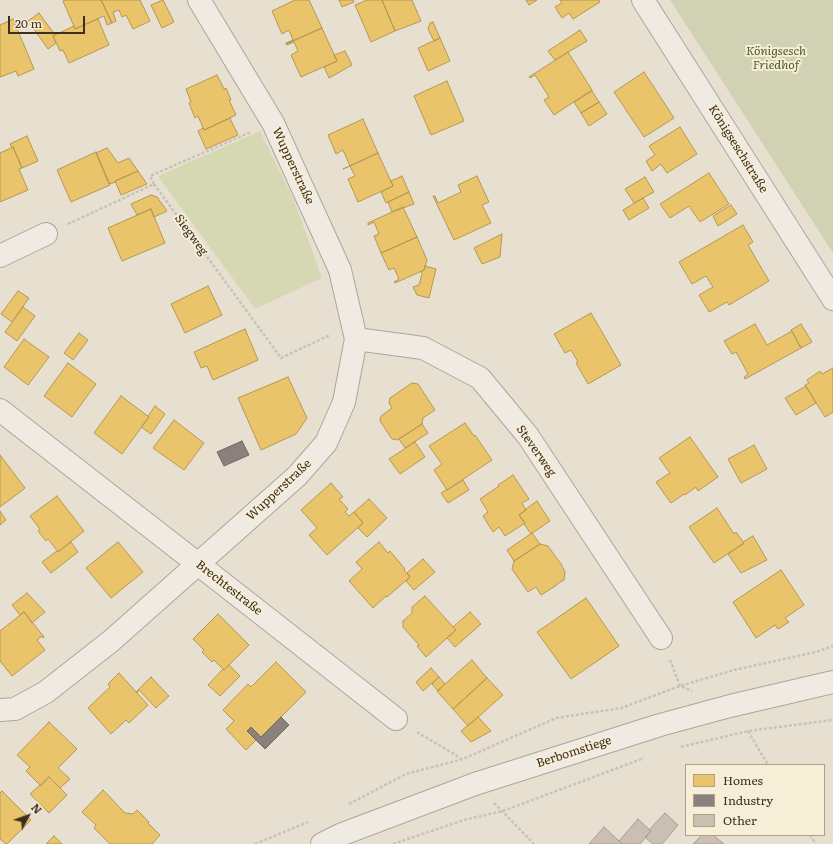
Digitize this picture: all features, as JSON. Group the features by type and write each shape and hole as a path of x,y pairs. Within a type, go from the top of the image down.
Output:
{"street":[{"name":"Wupperstraße","path":"0,710 15,709 46,692 111,641 297,476 326,443 344,402 356,339 340,270 273,123 199,0"},
{"name":"Königseschstraße","path":"643,0 833,299"},
{"path":"0,256 46,234"},
{"name":"Steverweg","path":"356,339 423,348 480,378 528,436 661,638"},
{"name":"Brechtestraße","path":"0,410 396,719"},
{"name":"Berbomstiege","path":"322,844 340,835 475,784 653,727 730,706 833,682"}],"path":[{"path":"46,234 154,184 150,176 273,123"},
{"name":"Siegweg","path":"154,184 281,358 334,333 356,339"},
{"path":"661,638 680,686 694,692"},
{"path":"343,807 406,774 463,759 556,718 621,708 680,686 734,670 816,652 833,646"},
{"path":"396,719 463,759"},
{"path":"675,748 748,731 833,720"},
{"path":"748,731 767,764"},
{"path":"393,844 464,820 503,811 646,757"},
{"path":"503,811 534,844"},
{"path":"255,844 314,820"}],"green space":[{"name":"Königsesch Friedhof","path":"670,0 833,0 833,253"},
{"path":"260,131 294,200 322,278 255,309 158,176"}],"building: Homes":[{"path":"101,0 112,23 107,25 104,16 75,29 63,1"},
{"path":"101,0 140,0 150,21 133,29 126,15 122,17 119,10 113,12 116,21 112,23"},
{"path":"163,0 174,22 162,28 151,5"},
{"path":"295,0 309,0 322,28 286,44 293,40 289,30 282,34 272,11"},
{"path":"339,0 353,0 354,2 342,7"},
{"path":"367,0 382,0 395,31 371,42 355,5"},
{"path":"382,0 412,0 421,21 395,31"},
{"path":"526,0 537,0 529,5"},
{"path":"560,0 599,0 600,2 573,19 569,13 562,18 555,7 562,3"},
{"path":"39,13 55,35 53,36 56,43 48,49 28,21"},
{"path":"13,19 34,69 18,76 16,71 0,77 0,25"},
{"path":"98,19 109,45 69,63 63,50 60,51 53,36 74,26 75,29"},
{"path":"433,22 440,38 434,41 428,29 430,23"},
{"path":"322,28 337,61 301,77 291,55 298,51 294,42 287,45 286,44"},
{"path":"580,30 587,41 555,60 548,51"},
{"path":"440,38 450,61 428,71 418,48"},
{"path":"345,51 352,65 329,78 324,67 337,61 334,55"},
{"path":"568,52 592,90 554,115 544,100 549,97 535,75 530,78 529,77"},
{"path":"644,72 674,118 644,137 614,92"},
{"path":"217,75 224,89 226,88 231,100 229,100 236,115 204,130 198,116 195,118 189,103 191,102 186,89"},
{"path":"447,81 464,121 431,135 414,96"},
{"path":"592,91 599,102 581,113 574,102"},
{"path":"599,102 607,114 589,126 581,113"},
{"path":"230,118 238,135 206,149 198,131 203,128 204,130"},
{"path":"363,119 378,153 350,166 343,150 336,154 328,135"},
{"path":"680,127 697,154 667,173 661,164 652,171 646,161 655,155 649,146"},
{"path":"27,136 38,161 22,168 13,147 12,148 10,144"},
{"path":"13,147 22,168 19,169 28,190 0,202 0,153"},
{"path":"107,148 118,163 129,158 138,171 109,184 96,153"},
{"path":"96,152 110,185 71,202 57,170"},
{"path":"378,153 393,186 358,202 348,179 355,176 350,166 343,169"},
{"path":"138,171 147,184 121,195 115,181"},
{"path":"709,173 729,204 700,222 689,206 670,218 660,204"},
{"path":"402,176 409,192 386,203 381,192 393,186 391,181"},
{"path":"477,176 489,202 482,205 491,223 454,240 433,196 435,196 438,203 461,192 458,185"},
{"path":"645,177 654,192 634,203 625,189"},
{"path":"409,192 414,204 392,212 388,202"},
{"path":"151,195 157,197 167,211 154,217 151,209 137,215 131,204"},
{"path":"643,198 649,208 629,220 623,210"},
{"path":"731,205 737,214 718,226 713,216"},
{"path":"403,207 417,237 381,253 374,236 379,234 374,222 368,225 368,223"},
{"path":"151,209 165,243 122,261 108,228"},
{"path":"743,225 753,242 748,245 769,281 729,305 727,302 709,312 699,295 713,287 706,276 692,284 679,262"},
{"path":"502,234 500,257 482,264 474,248"},
{"path":"417,237 427,260 424,270 395,283 394,282 399,279 394,268 389,270 381,253"},
{"path":"425,266 436,269 429,298 417,295 413,287 419,285 422,274 421,272 424,270"},
{"path":"208,286 222,315 185,333 171,304"},
{"path":"18,291 29,298 12,322 1,314"},
{"path":"23,307 35,316 17,341 5,332"},
{"path":"591,313 621,365 588,384 576,363 578,362 571,350 565,353 554,334"},
{"path":"755,324 767,345 792,331 801,348 745,379 744,377 748,374 736,352 732,354 724,341"},
{"path":"801,324 812,342 801,348 791,330"},
{"path":"245,329 258,360 213,380 207,366 201,368 194,352"},
{"path":"79,333 88,340 73,360 64,353"},
{"path":"24,339 49,357 28,385 4,367"},
{"path":"68,363 96,384 72,417 44,396"},
{"path":"833,368 833,412 825,417 805,385 809,383 807,380 820,371 822,374"},
{"path":"288,377 307,418 296,434 261,450 238,398"},
{"path":"412,383 418,384 435,410 423,418 422,424 397,440 392,439 380,421 381,416 392,408 389,403 390,398"},
{"path":"806,386 816,403 796,415 785,398"},
{"path":"121,396 149,417 122,454 94,433"},
{"path":"155,406 165,414 151,434 141,427"},
{"path":"174,420 204,443 184,470 153,448"},
{"path":"465,423 492,460 447,490 434,470 442,464 429,446"},
{"path":"422,424 428,433 405,448 399,439"},
{"path":"690,437 718,477 698,491 696,487 671,503 656,482 670,473 659,458"},
{"path":"415,442 425,457 400,474 389,459"},
{"path":"754,445 767,469 741,483 728,459"},
{"path":"0,455 25,488 0,507"},
{"path":"513,475 529,499 522,503 526,510 519,515 525,523 505,536 499,527 493,532 483,516 488,512 480,499"},
{"path":"463,480 469,490 448,503 441,493"},
{"path":"331,483 343,497 339,499 348,509 345,512 349,516 354,512 363,523 327,555 309,535 317,528 301,510"},
{"path":"57,496 84,531 58,552 48,539 46,541 38,531 40,529 30,516"},
{"path":"369,499 387,518 367,537 358,528 363,523 354,512"},
{"path":"537,501 550,521 531,534 519,515"},
{"path":"717,508 734,534 736,532 744,543 714,563 689,527"},
{"path":"0,511 6,520 0,525"},
{"path":"532,533 540,544 514,561 507,550"},
{"path":"753,536 767,560 741,573 728,554"},
{"path":"71,542 78,552 51,573 42,562"},
{"path":"118,542 143,572 111,598 86,568"},
{"path":"379,542 388,553 390,551 410,577 373,608 349,581 362,569 356,562"},
{"path":"540,544 548,546 565,572 564,580 541,595 536,587 528,592 512,569 514,561"},
{"path":"423,559 435,572 414,590 406,581 410,577 407,573"},
{"path":"781,570 804,605 785,618 789,622 778,629 775,625 756,638 733,602"},
{"path":"27,593 45,612 32,623 24,612 20,615 12,605"},
{"path":"425,596 456,630 426,657 417,646 419,645 403,627 403,621 412,613 412,607"},
{"path":"586,598 619,646 571,679 537,632"},
{"path":"24,612 44,637 43,638 42,636 37,640 45,650 12,676 0,661 0,631"},
{"path":"470,612 481,624 455,647 447,638 456,630 453,627"},
{"path":"218,614 249,645 224,670 214,660 212,662 202,652 204,650 193,639"},
{"path":"472,660 487,678 453,709 437,691"},
{"path":"276,662 306,692 261,737 251,727 247,731 256,740 246,750 226,729 234,721 223,710 248,684 251,687"},
{"path":"229,665 240,676 220,696 208,685 223,669 224,670"},
{"path":"431,668 439,677 423,691 416,682"},
{"path":"119,673 148,705 129,723 126,720 111,734 88,708 110,687 108,684"},
{"path":"151,677 169,696 156,708 139,690 137,693 136,692"},
{"path":"439,677 445,684 438,691 432,684"},
{"path":"487,678 503,695 468,726 453,709"},
{"path":"478,717 491,731 471,742 461,731"},
{"path":"49,722 77,749 58,768 70,779 60,788 49,777 41,786 26,771 30,767 17,755"},
{"path":"49,777 67,795 49,813 30,794"},
{"path":"103,790 125,813 133,814 137,810 149,822 148,823 160,835 152,844 110,844 94,828 96,825 82,812"},
{"path":"2,791 31,820 7,844 0,839 0,793"},
{"path":"54,836 62,844 46,844"}],"building: Industry":[{"path":"242,441 249,455 224,466 217,452"},
{"path":"281,717 289,725 265,749 247,731 251,727 261,737"}],"building: Other":[{"path":"665,813 678,825 662,844 653,844 645,837 651,831 649,830"},
{"path":"638,819 651,831 640,844 622,844 619,841"},
{"path":"604,827 619,841 622,844 589,844"},
{"path":"701,836 714,836 724,844 693,844"}]}
